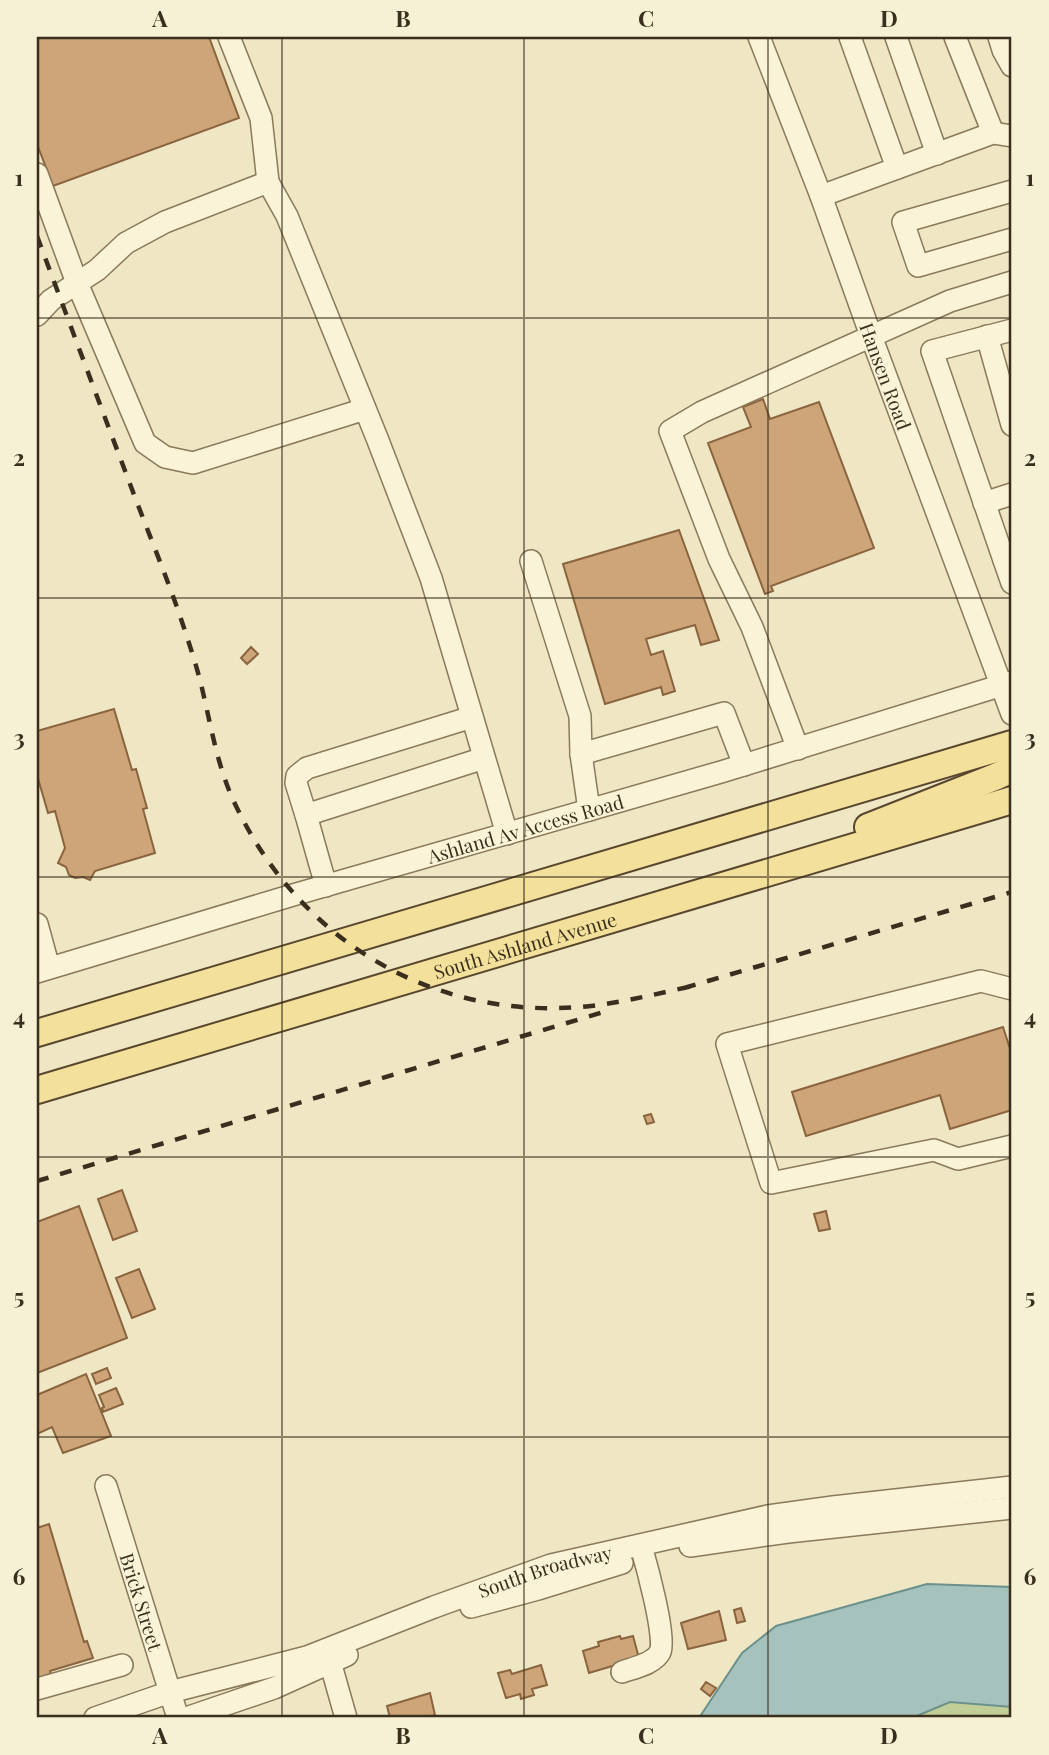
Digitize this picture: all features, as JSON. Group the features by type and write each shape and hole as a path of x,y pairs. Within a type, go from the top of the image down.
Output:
{"main road":[{"path":"37,1033 1012,744"},
{"path":"802,863 835,840 995,777 1012,766"},
{"name":"South Ashland Avenue","path":"37,1090 1012,800"}],"street":[{"path":"229,37 261,118 268,183 287,216 430,578 507,834"},
{"name":"Hansen Road","path":"759,37 821,195 870,336 1007,683 1012,714"},
{"path":"850,37 897,168"},
{"path":"897,37 937,154"},
{"path":"821,195 1003,134 955,37"},
{"path":"37,174 77,283 145,443 165,457 193,463 365,409"},
{"path":"37,315 51,300 97,270 126,243 165,222 268,183"},
{"path":"1012,191 903,222 918,266 1012,239"},
{"path":"798,748 752,627 719,559 670,431 702,412 950,301 1012,282"},
{"path":"1012,330 932,351 984,503 1008,559 1012,583"},
{"path":"987,336 1012,425"},
{"path":"984,503 1012,495"},
{"path":"531,561 580,716 581,754 589,810"},
{"name":"Ashland Av Access Road","path":"43,970 744,765 1007,683"},
{"path":"581,754 724,713 744,765"},
{"path":"326,886 296,782 297,776 307,768 472,717"},
{"path":"306,814 484,758"},
{"path":"37,924 43,970"},
{"path":"1012,989 981,981 727,1044 771,1182 934,1150 958,1159 1012,1146"},
{"name":"Brick Street","path":"106,1486 178,1718"},
{"name":"South Broadway","path":"642,1551 768,1516 1012,1487"},
{"name":"South Broadway","path":"186,1718 274,1688 328,1656 531,1571 642,1551 1012,1508"},
{"path":"622,1672 653,1660 661,1652 662,1636 642,1551"},
{"path":"328,1656 346,1718"},
{"name":"South Broadway","path":"95,1718 170,1692 247,1671 328,1656"},
{"path":"37,1689 122,1665"}],"green space":[{"path":"950,1702 1012,1707 1012,1718 912,1718"}],"water":[{"path":"927,1584 1012,1587 1012,1707 950,1702 912,1718 699,1718 742,1653 776,1626"}],"building":[{"path":"37,37 209,37 239,118 53,186 37,144"},
{"path":"763,399 770,419 819,402 874,548 771,586 773,591 765,594 708,443 751,427 743,407"},
{"path":"679,530 719,640 701,645 695,625 646,639 651,655 663,651 675,691 663,695 661,687 605,704 563,564"},
{"path":"251,647 258,654 247,664 241,658"},
{"path":"114,709 132,770 136,769 147,808 143,809 155,853 95,871 90,880 75,878 69,875 66,867 58,863 65,848 55,811 48,813 37,775 37,731"},
{"path":"1003,1027 1012,1055 1012,1110 950,1129 940,1095 806,1136 792,1092"},
{"path":"651,1114 654,1122 647,1124 644,1116"},
{"path":"122,1190 137,1231 113,1240 98,1199"},
{"path":"79,1206 127,1338 37,1373 37,1222"},
{"path":"826,1211 830,1229 819,1231 814,1214"},
{"path":"139,1269 155,1309 132,1318 116,1278"},
{"path":"107,1368 111,1378 96,1384 92,1374"},
{"path":"86,1374 111,1436 63,1453 52,1427 37,1434 37,1395"},
{"path":"116,1388 123,1404 103,1412 104,1407 99,1395"},
{"path":"49,1524 84,1642 87,1641 93,1658 50,1671 51,1676 37,1680 37,1528"},
{"path":"741,1608 745,1621 737,1623 734,1610"},
{"path":"719,1611 726,1640 688,1649 681,1623"},
{"path":"620,1636 621,1639 633,1636 639,1658 589,1673 583,1651 599,1646 598,1642"},
{"path":"541,1665 547,1685 532,1689 534,1695 521,1699 520,1694 506,1698 498,1673 510,1670 512,1674"},
{"path":"706,1682 716,1688 710,1696 701,1689"},
{"path":"430,1693 435,1715 424,1718 390,1718 387,1706"}],"railway":[{"path":"37,236 179,613 229,791 263,854 296,896 334,932 376,961 423,984 472,1000 525,1007 580,1007 693,986"},
{"path":"684,988 1012,892"},
{"path":"37,1181 607,1011"}]}
